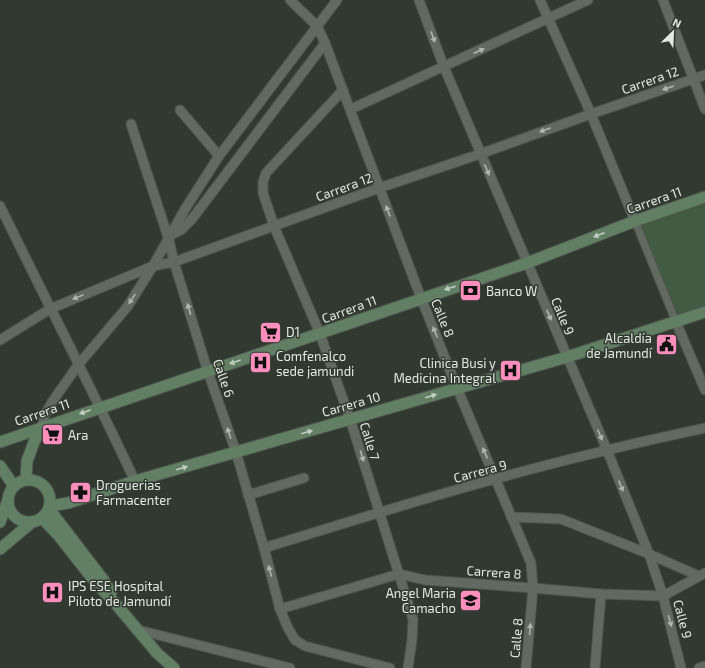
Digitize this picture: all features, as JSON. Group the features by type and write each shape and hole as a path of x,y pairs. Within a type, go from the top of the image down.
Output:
{"main road":[{"name":"Carrera 11","path":"0,442 527,263 635,221 705,197"},
{"name":"Carrera 10","path":"50,507 567,357 705,312"},
{"path":"20,483 34,442 42,427"},
{"path":"2,468 20,483"},
{"path":"0,522 10,492 20,483 33,480 40,482 45,486 49,492 50,507 73,548 96,583 171,667"},
{"path":"8,500 12,514 18,519 25,522 37,520 73,548"},
{"path":"0,549 37,520 50,507"}],"street":[{"path":"290,0 317,26"},
{"path":"42,427 45,415 52,402 78,365 128,306 153,266 185,209 219,156 337,0"},
{"name":"Calle 9","path":"419,0 444,67 480,154 607,450 649,554 663,596 681,668"},
{"path":"540,0 591,114 705,390"},
{"path":"351,109 588,0"},
{"path":"663,0 705,109"},
{"name":"Calle 8","path":"317,26 351,109 421,298 457,388 531,563 533,588 526,668"},
{"path":"170,237 181,230 192,219 325,43"},
{"name":"Carrera 12","path":"0,340 50,309 153,266 174,262 379,188 705,75"},
{"name":"Calle 7","path":"343,90 266,173 263,182 263,193 274,226 320,334 350,419 413,619 408,668"},
{"path":"180,110 219,156"},
{"name":"Calle 6","path":"131,124 170,237 174,262 208,372 236,452 280,609 288,628 295,640 306,646 390,668"},
{"path":"0,206 78,365 101,407 135,482"},
{"name":"Carrera 9","path":"264,548 379,512 496,479 607,450 705,428"},
{"path":"248,495 304,478"},
{"path":"511,517 561,519 702,575"},
{"name":"Carrera 8","path":"280,609 399,574 425,580 601,594 663,596"},
{"path":"663,596 702,575"},
{"path":"595,668 601,594"},
{"path":"138,630 290,668"},
{"path":"699,668 705,666"}],"green space":[{"path":"705,197 705,312 676,322 635,221"}],"place":[{"name":"Banco W","path":"471,291"},
{"name":"D1","path":"271,332"},
{"name":"Alcaldía de Jamundí","path":"667,345"},
{"name":"Comfenalco sede jamundi","path":"260,363"},
{"name":"Clinica Busi y Medicina Integral","path":"511,370"},
{"name":"Ara","path":"53,435"},
{"name":"Droguerias Farmacenter","path":"80,492"},
{"name":"IPS ESE Hospital Piloto de Jamundí","path":"53,593"},
{"name":"Angel Maria Camacho","path":"471,600"}]}
